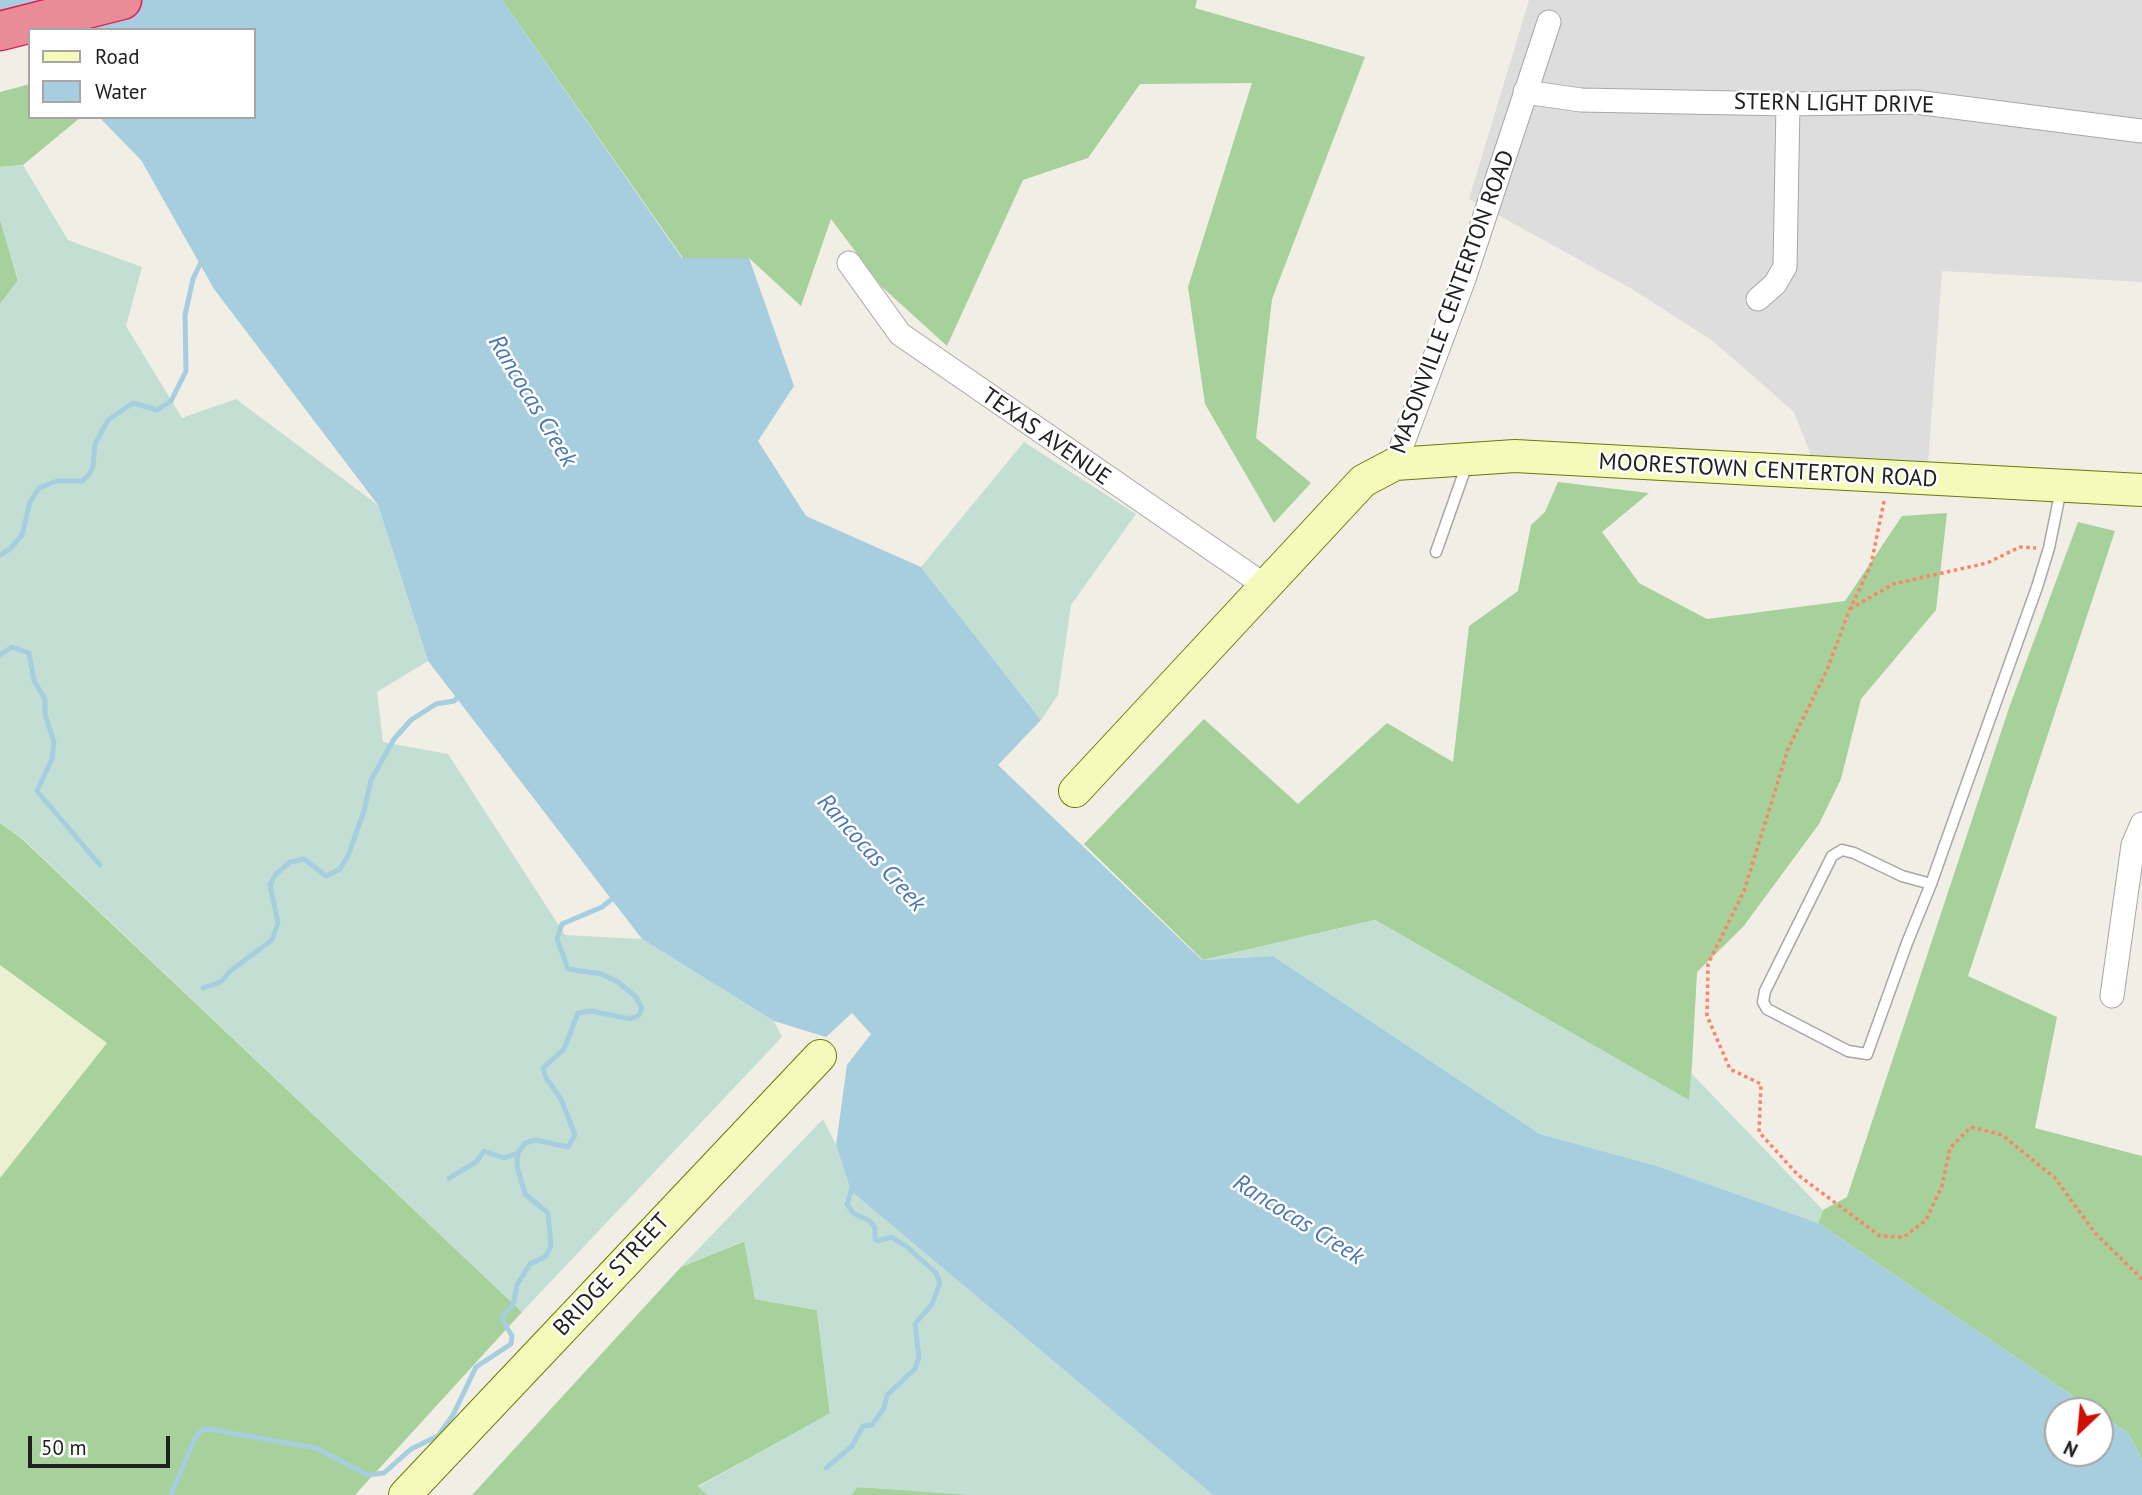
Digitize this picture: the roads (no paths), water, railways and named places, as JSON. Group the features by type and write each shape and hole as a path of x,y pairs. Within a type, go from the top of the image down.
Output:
{"highway":[{"path":"0,31 122,0"}],"street":[{"name":"MASONVILLE CENTERTON ROAD","path":"1074,791 1363,481 1395,464 1464,279 1549,22"},
{"name":"STERN LIGHT DRIVE","path":"1525,92 1581,100 1788,104 1916,102 2142,131"},
{"path":"1758,299 1775,284 1786,258 1788,104"},
{"name":"TEXAS AVENUE","path":"849,263 900,334 1267,587"},
{"name":"MOORESTOWN CENTERTON ROAD","path":"1395,464 1515,456 1889,478 2142,489"},
{"path":"2112,996 2133,845 2142,824"},
{"name":"BRIDGE STREET","path":"405,1495 820,1056"}],"lane":[{"path":"1436,552 1469,458"},
{"path":"1931,884 1902,876 1854,853 1842,850 1832,856 1765,991 1763,1002 1767,1009 1848,1051 1867,1055 1931,884 2049,548 2062,486"}],"water":[{"name":"Rancocas Creek","path":"0,0 502,0 682,258 749,258 794,386 758,441 806,516 921,567 1041,720 998,765 1202,960 1273,956 1540,1134 1657,1166 1818,1223 2074,1397 2044,1397 2044,1467 2114,1467 2114,1424 2128,1433 2142,1460 2142,1495 1213,1495 851,1191 836,1145 847,1065 871,1034 852,1013 826,1037 774,1021 642,939 428,661 378,505 214,289 141,160 101,119 256,119 256,28 28,28 28,46 0,12"}],"waterway":[{"path":"0,555 10,549 22,535 30,502 39,488 57,481 82,481 88,476 93,467 95,444 108,420 133,403 157,410 171,401 186,371 185,315 193,279 202,260"},
{"path":"0,655 12,647 29,653 34,681 45,699 45,714 54,742 52,759 37,791 100,865"},
{"path":"203,988 221,982 230,971 272,940 278,923 270,885 275,875 290,862 304,859 326,876 340,869 348,856 364,811 371,780 394,739 411,720 436,704 454,701 460,695"},
{"path":"171,1495 194,1440 201,1431 208,1429 316,1448 368,1475 384,1473 411,1449 438,1436 453,1415 476,1367 511,1344 512,1336 503,1321 503,1315 513,1305 517,1285 530,1264 545,1257 551,1246 548,1213 525,1194 517,1166 518,1153 525,1143 536,1140 568,1147 575,1135 561,1099 546,1078 543,1068 564,1049 578,1013 592,1011 630,1019 639,1015 642,1008 636,997 618,982 601,974 568,969 557,939 562,924 602,907 617,895"},
{"path":"449,1178 476,1162 484,1151 504,1158 518,1153"},
{"path":"826,1468 852,1446 863,1426 872,1425 884,1408 887,1395 915,1369 919,1358 915,1324 932,1304 940,1283 936,1273 906,1246 891,1237 878,1241 875,1239 875,1228 870,1221 853,1213 847,1204 853,1185"}]}
